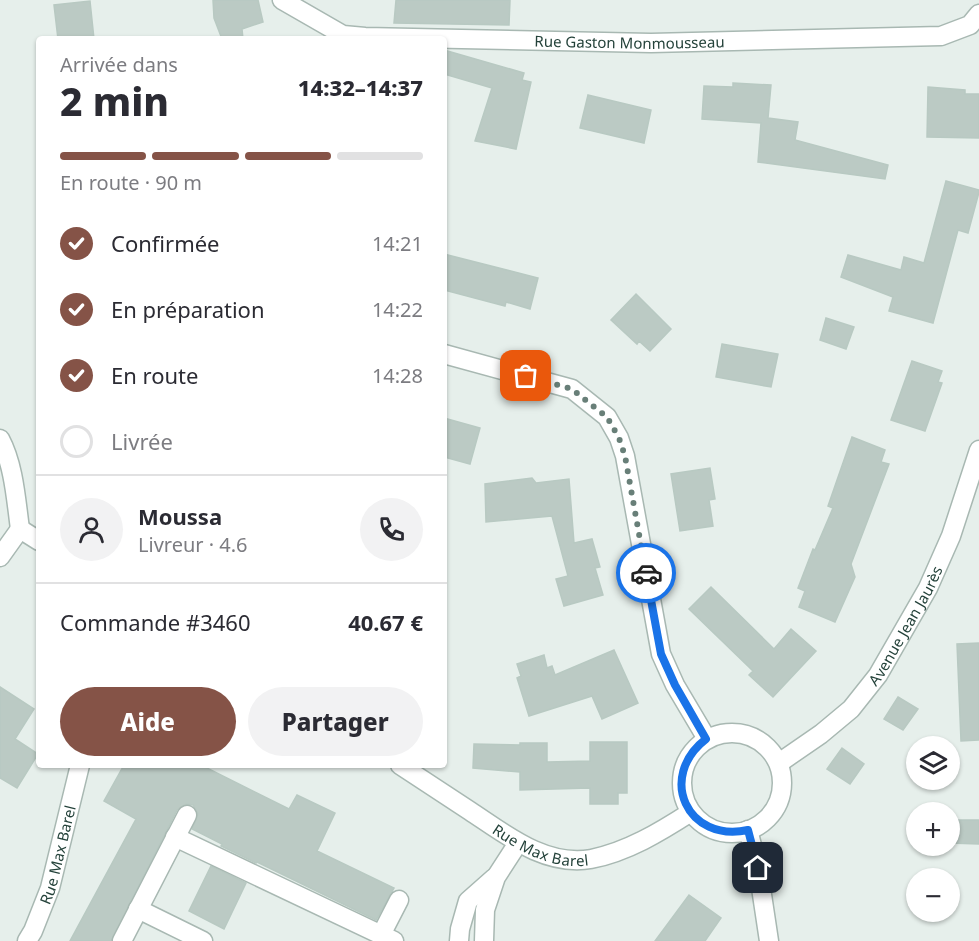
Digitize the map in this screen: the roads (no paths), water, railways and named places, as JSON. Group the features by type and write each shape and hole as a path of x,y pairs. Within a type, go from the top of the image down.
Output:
{"street":[{"name":"Rue Gaston Monmousseau","path":"282,0 343,35 354,36"},
{"name":"Rue Gaston Monmousseau","path":"447,39 639,43 941,36 970,25 979,14"},
{"path":"447,355 572,389 607,417 619,438 625,456 661,654 675,685 706,739"},
{"path":"0,439 14,485 20,529 0,557"},
{"name":"Avenue Jean Jaurès","path":"779,763 821,735 851,709 878,675 928,588 951,536 979,450"},
{"path":"20,529 36,539"},
{"path":"723,733 740,733 756,738 769,749 779,763 782,786 780,798 768,818 748,830 735,833 710,828 691,812 683,793 682,772 687,758 695,747 706,739 723,733"},
{"name":"Rue Max Barel","path":"27,941 50,888 79,768"},
{"name":"Rue Max Barel","path":"405,768 518,843 541,854 562,860 589,859 612,853 638,842 691,812"},
{"path":"122,941 187,815"},
{"path":"748,830 758,868 769,941"},
{"path":"176,837 387,938 399,900"},
{"path":"484,941 485,910 496,877 518,843"},
{"path":"460,935 468,901 496,877"},
{"path":"138,909 203,941"}]}
